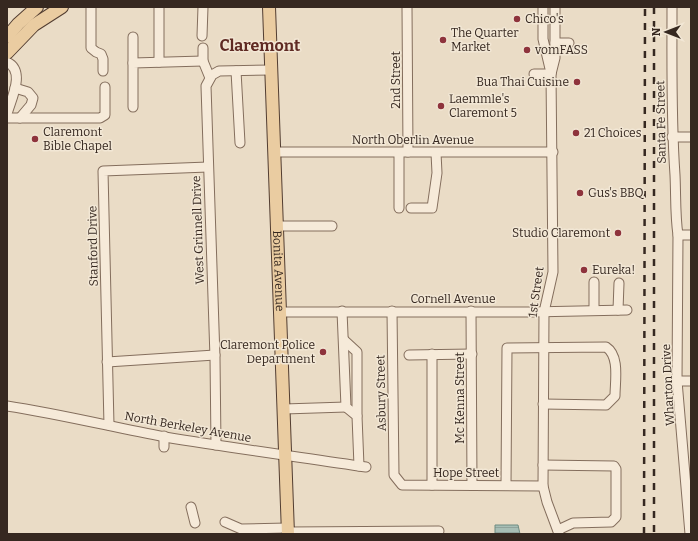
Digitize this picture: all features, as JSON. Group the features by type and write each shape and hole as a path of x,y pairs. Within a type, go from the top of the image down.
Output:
{"main road":[{"path":"7,37 18,24 38,7"},
{"path":"7,53 34,25 62,7"},
{"name":"Bonita Avenue","path":"269,7 288,531"}],"street":[{"path":"91,7 92,48 101,54 103,59 103,71"},
{"path":"159,7 159,62"},
{"path":"202,36 204,7"},
{"name":"2nd Street","path":"399,208 403,153 407,7"},
{"name":"1st Street","path":"543,7 543,39 551,74 553,272 544,312 543,486 546,502 559,532"},
{"name":"1st Street","path":"551,74 555,58 554,7"},
{"name":"Santa Fe Street","path":"672,7 672,137 675,175 675,216 678,235"},
{"path":"133,37 133,106"},
{"path":"555,43 569,43"},
{"path":"203,48 203,61 210,78 219,72 271,70"},
{"path":"133,63 203,61"},
{"path":"7,62 11,64 16,74 15,88 7,114"},
{"path":"236,71 240,143"},
{"path":"534,74 551,74"},
{"name":"West Grinnell Drive","path":"210,78 206,86 215,355 216,445"},
{"path":"7,118 100,118 105,115 105,87"},
{"path":"15,88 28,92 33,98 31,105 20,118"},
{"path":"672,137 691,137"},
{"name":"North Oberlin Avenue","path":"274,152 552,152"},
{"path":"411,208 432,208 437,173 436,153"},
{"name":"Stanford Drive","path":"109,425 103,171 208,167"},
{"path":"276,226 332,226"},
{"path":"678,235 691,235"},
{"name":"Wharton Drive","path":"678,235 677,382 690,534"},
{"path":"594,282 594,310"},
{"name":"Cornell Avenue","path":"280,312 544,312 622,310 619,283"},
{"path":"342,311 346,407"},
{"name":"Asbury Street","path":"392,311 394,475"},
{"name":"Mc Kenna Street","path":"471,311 472,485"},
{"path":"344,340 356,352 357,416"},
{"path":"506,485 507,348 606,347 612,350 615,357 615,396 606,405 543,404"},
{"path":"432,354 432,485"},
{"path":"409,355 472,354"},
{"path":"107,362 215,355"},
{"path":"677,382 691,381"},
{"name":"North Berkeley Avenue","path":"7,406 216,445 362,466 357,416"},
{"path":"284,409 346,407 357,416"},
{"path":"164,436 164,447"},
{"path":"543,465 614,466 616,469 616,517 611,522 573,523 559,532"},
{"name":"Hope Street","path":"394,475 402,485 543,486"},
{"path":"191,507 195,523"},
{"path":"225,522 241,530 439,531"}],"shaded area":[{"path":"495,525 518,525 520,534 495,534"}],"railway":[{"path":"644,534 645,7"},
{"path":"654,7 654,534"}],"place":[{"name":"Chico's","path":"517,19"},
{"name":"The Quarter Market","path":"443,40"},
{"name":"vomFASS","path":"527,50"},
{"name":"Bua Thai Cuisine","path":"577,82"},
{"name":"Laemmle's Claremont 5","path":"441,106"},
{"name":"21 Choices","path":"576,133"},
{"name":"Claremont Bible Chapel","path":"35,139"},
{"name":"Gus's BBQ","path":"580,193"},
{"name":"Studio Claremont","path":"618,233"},
{"name":"Eureka!","path":"584,270"},
{"name":"Claremont Police Department","path":"323,352"}],"district":[{"name":"Claremont","path":"260,45"}]}
